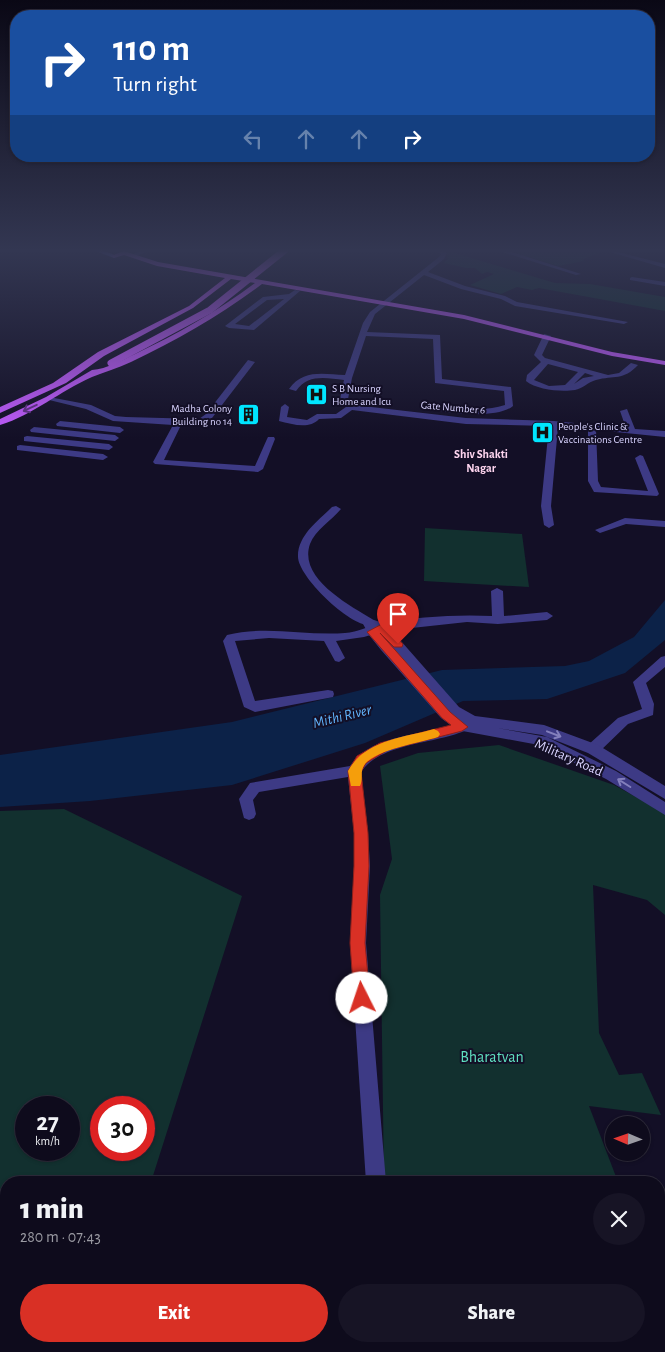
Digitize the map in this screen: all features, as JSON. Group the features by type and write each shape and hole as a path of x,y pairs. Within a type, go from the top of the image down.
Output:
{"main road":[{"path":"56,384 102,354 178,313"},
{"path":"0,410 102,361 191,313"},
{"path":"0,422 49,400 111,363 173,332 205,313"},
{"path":"88,376 108,370 182,333 215,313"},
{"path":"427,313 545,340 665,363"},
{"path":"545,340 634,364 665,368"}],"street":[{"path":"245,313 229,326 251,328 270,313"},
{"path":"285,407 282,419 307,423 312,422 317,417 338,416 351,407 344,398 348,378 372,313"},
{"path":"570,313 624,322"},
{"path":"363,334 437,337 438,381 508,389 509,406 501,410 488,412 443,409"},
{"path":"545,340 538,354 542,360 608,377 621,375 634,364"},
{"path":"546,361 530,377 530,382 548,388 574,388 586,380 602,376"},
{"path":"49,400 88,408 126,420 193,423 202,421 209,416 251,362"},
{"path":"568,388 567,386 583,371"},
{"path":"293,389 297,381 305,376 348,378"},
{"name":"Gate Number 6","path":"351,407 466,421 554,424 665,434"},
{"path":"624,410 632,431"},
{"path":"96,466 126,420"},
{"path":"178,422 158,462 258,469 271,439"},
{"path":"52,423 118,434"},
{"path":"549,525 546,506 554,424"},
{"path":"592,428 593,481 596,490 654,494 640,458"},
{"path":"34,430 118,434"},
{"path":"27,439 109,448"},
{"path":"20,448 103,456"},
{"path":"336,509 306,542 302,555 305,568 319,586 374,627"},
{"path":"600,530 625,521 665,524"},
{"path":"497,591 498,620"},
{"path":"328,694 255,707 249,704 229,646 231,638 270,634 343,637 374,627 466,618 498,620 547,616"},
{"name":"Military Road","path":"374,627 450,713 467,723 542,741 611,776 665,809"},
{"path":"327,636 338,658"},
{"path":"594,749 623,721 648,712 649,704 639,682 665,660"},
{"path":"376,1176 358,943 361,858 354,771 362,759 384,747 467,723 544,730 594,749 665,793"},
{"path":"249,814 246,799 255,786 354,771"}],"green space":[{"path":"425,528 522,534 529,587 424,581"},
{"name":"Bharatvan","path":"499,745 614,785 665,813 665,915 647,900 593,885 599,1033 619,1075 642,1073 661,1115 589,1106 605,1148 605,1161 610,1161 616,1176 384,1176 380,895 392,859 380,766 418,753"},
{"path":"64,809 242,896 153,1176 0,1176 0,811"}],"water":[{"name":"Mithi River","path":"665,600 665,640 625,673 547,699 463,701 365,743 232,785 90,801 0,807 0,755 232,722 442,670 565,666 589,661 634,637"}],"slow traffic":[{"path":"355,783 354,771 362,759 384,747 434,734"}],"place":[{"name":"S B Nursing Home and Icu","path":"316,394"},
{"name":"Madha Colony Building no 14","path":"248,414"},
{"name":"People's Clinic & Vaccinations Centre","path":"542,432"}],"district":[{"name":"Shiv Shakti Nagar","path":"481,461"}],"route":[{"path":"362,998 358,943 362,866 361,833 354,771 362,759 384,747 462,727 446,715 373,632 382,627 398,644"}]}
